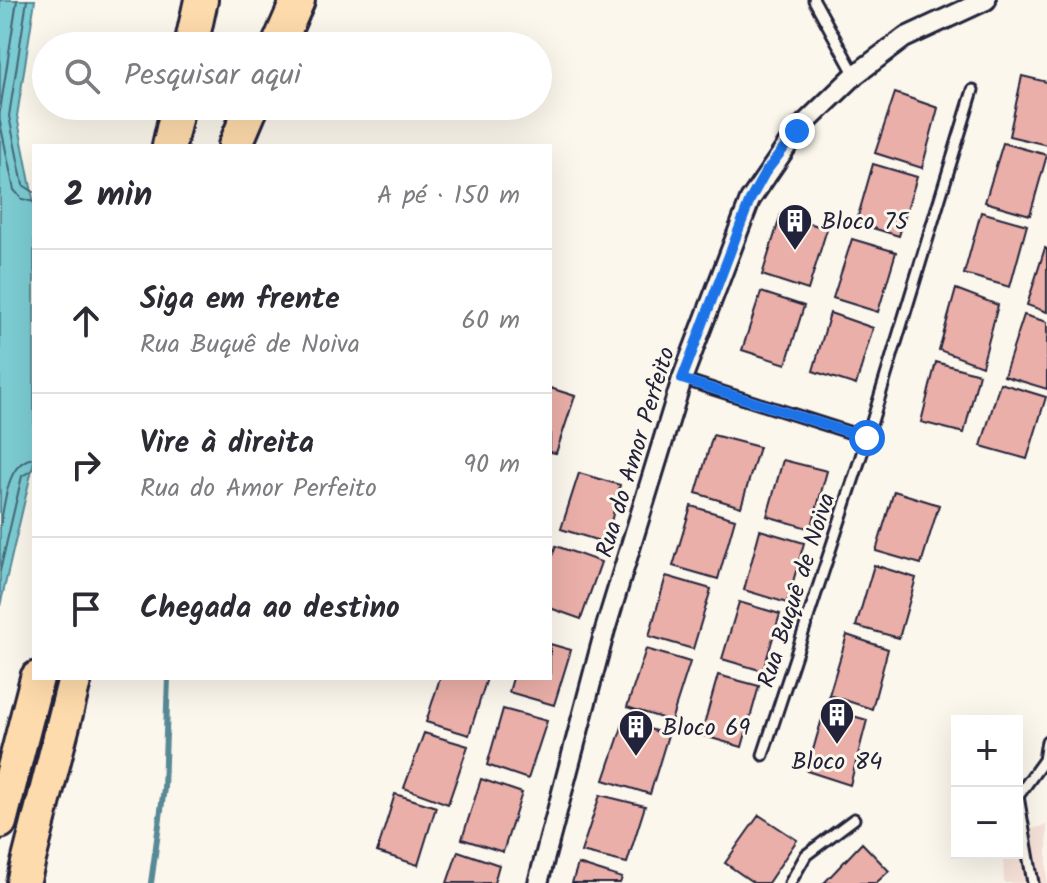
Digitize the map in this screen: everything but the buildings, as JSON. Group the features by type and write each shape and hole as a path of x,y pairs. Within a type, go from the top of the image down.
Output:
{"highway":[{"path":"194,32 201,0"},
{"path":"284,32 298,0"},
{"path":"169,144 175,120"},
{"path":"236,144 246,120"},
{"path":"0,822 36,680"},
{"path":"23,883 74,680"}],"street":[{"name":"Rua do Amor Perfeito","path":"538,883 605,630 682,379 735,233 765,173 797,131 855,75 904,38 986,0"}],"lane":[{"path":"814,0 855,75"},
{"name":"Rua Buquê de Noiva","path":"763,755 867,438 973,90"},
{"path":"682,379 867,438"},
{"path":"1033,883 1018,796 1046,761 1047,741"},
{"path":"790,883 806,855 854,819"}],"shaded area":[{"path":"1047,825 1047,883 1004,883 1003,859 1023,859 1023,831"}],"water":[{"path":"0,0 35,0 17,116 32,193 32,470 0,606"}],"waterway":[{"path":"151,883 164,788 168,680"}],"place":[{"name":"Bloco 75","path":"795,252"},
{"name":"Bloco 84","path":"837,746"},
{"name":"Bloco 69","path":"636,758"}],"route":[{"path":"797,131 765,173 750,200 682,379 867,438"}]}
